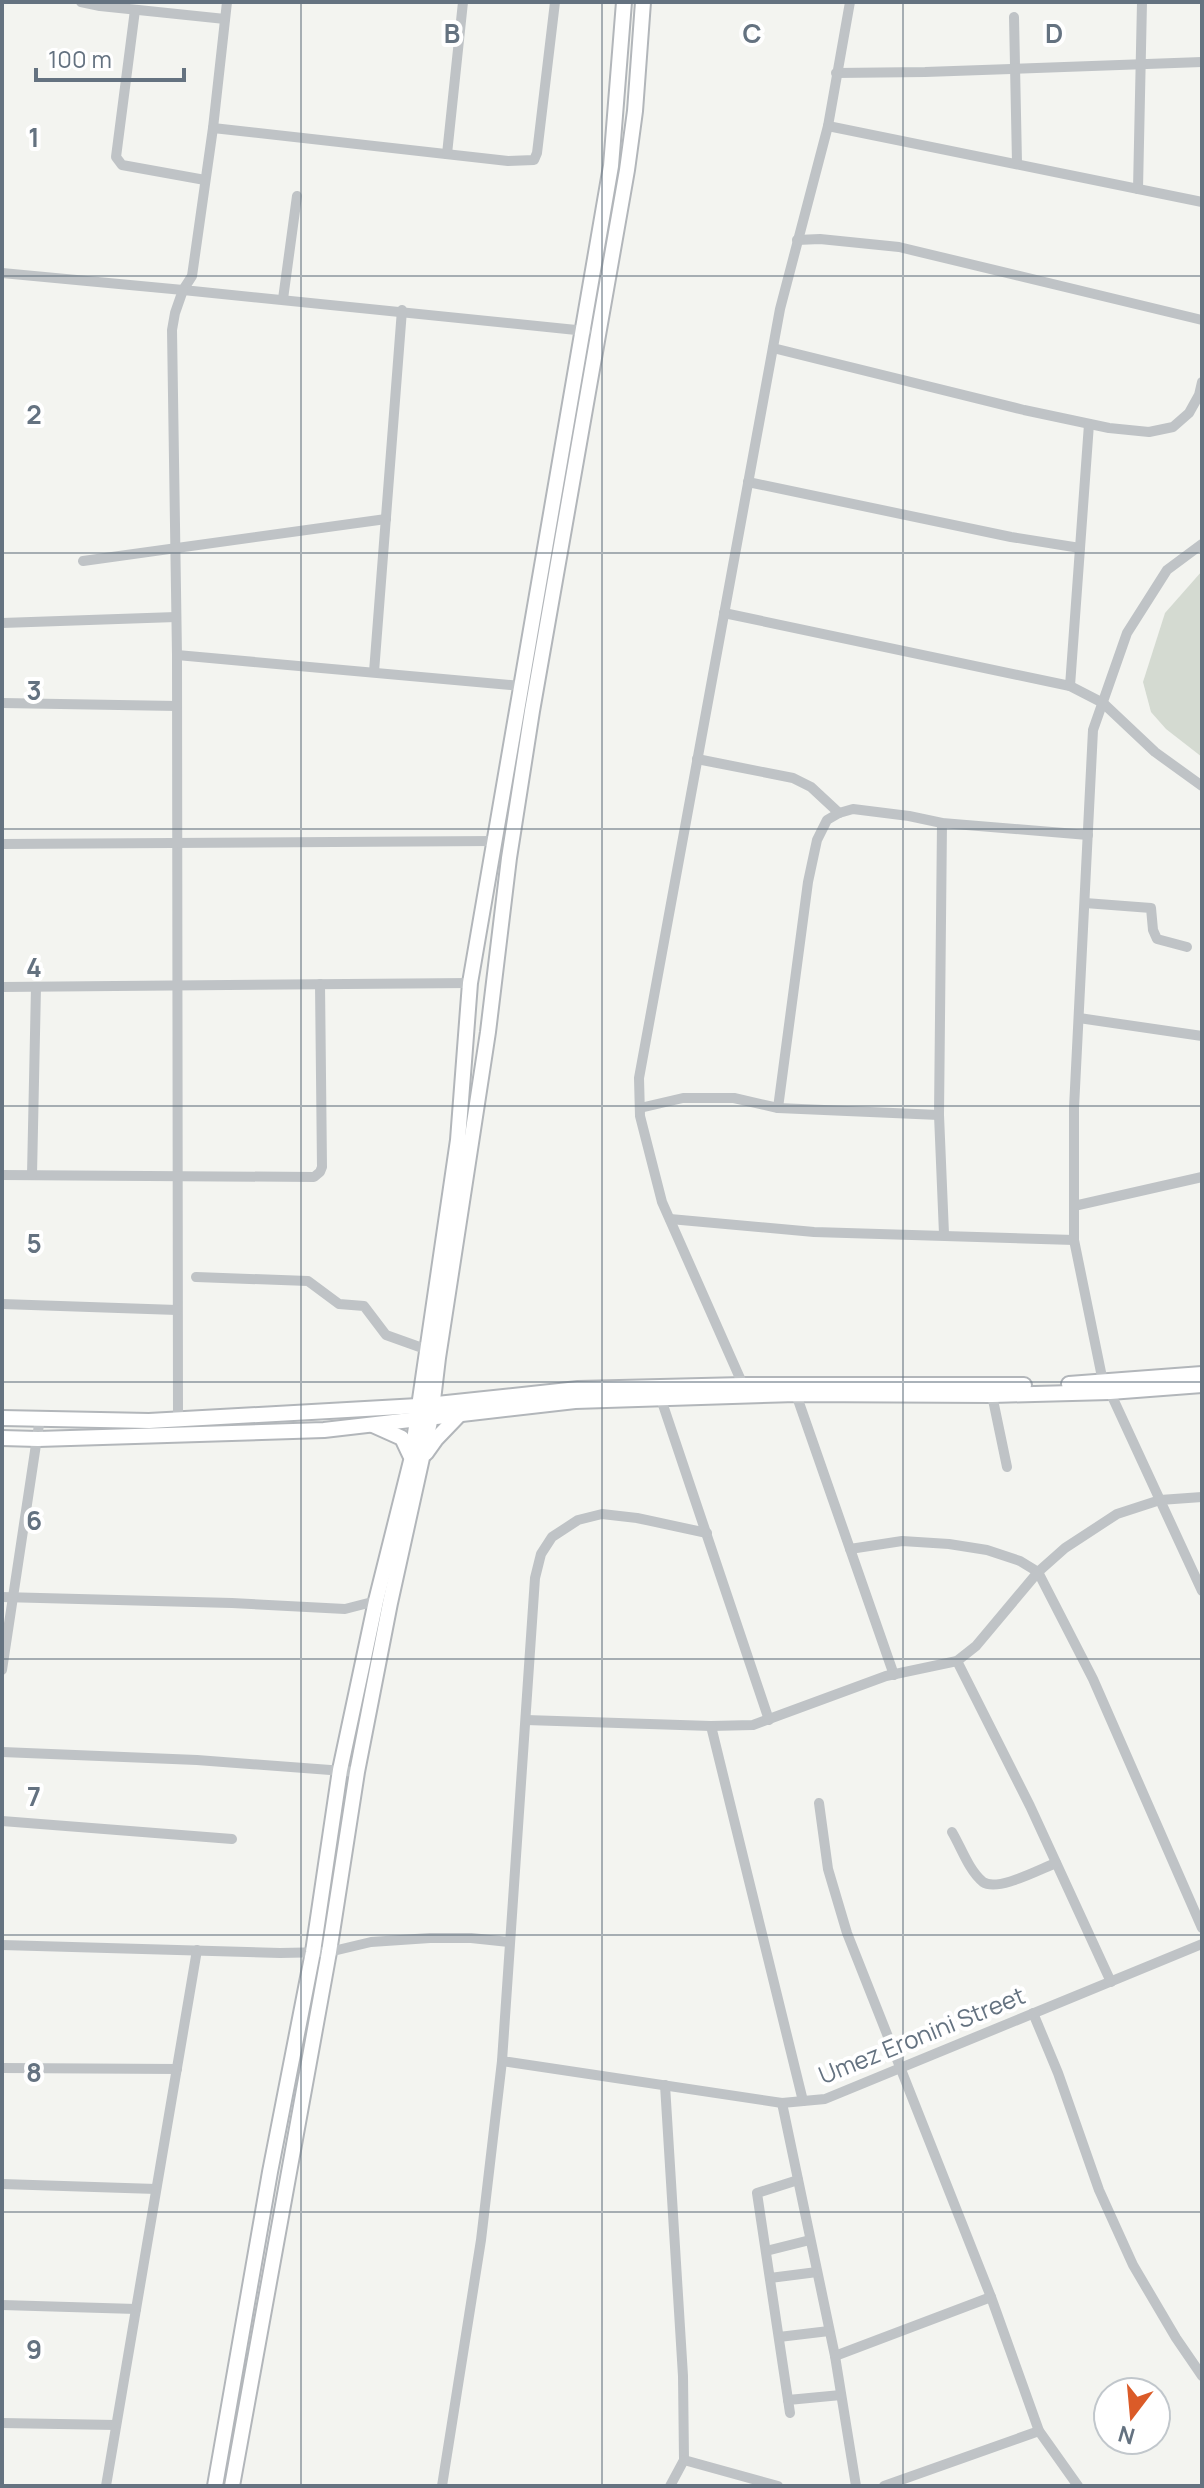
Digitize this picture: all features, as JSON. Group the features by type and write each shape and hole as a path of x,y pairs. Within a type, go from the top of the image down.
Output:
{"main road":[{"path":"424,1412 428,1350 458,1140 470,983 611,166 624,2"},
{"path":"232,2486 329,1952 357,1772 424,1412 438,1358 488,1032 532,711 635,111 643,2"},
{"path":"500,804 517,806"},
{"path":"2,1418 149,1421 424,1412 460,1414 575,1401 796,1394 992,1395 1106,1387 1202,1374"},
{"path":"2,1438 324,1430 372,1425 424,1412 578,1389 743,1385 1202,1385"},
{"path":"215,2486 270,2172 313,1952 340,1770 376,1601 415,1462 460,1414"},
{"path":"372,1425 406,1441 415,1462"}],"street":[{"path":"81,2 225,19"},
{"path":"178,1419 177,655 172,330 183,290 192,276 227,2"},
{"path":"447,154 463,2"},
{"path":"213,128 508,161 534,160 555,2"},
{"path":"743,1385 662,1202 640,1108 639,1078 773,348 797,240 828,126 850,2"},
{"path":"1138,189 1142,2"},
{"path":"135,10 116,157 122,165 205,180"},
{"path":"1014,17 1017,163"},
{"path":"836,73 1202,62"},
{"path":"828,126 1202,202"},
{"path":"283,299 297,196"},
{"path":"797,240 820,239 899,247 1202,320"},
{"path":"2,273 402,310 599,333"},
{"path":"374,672 402,310"},
{"path":"773,348 1089,424 1149,432 1173,427 1189,413 1202,382"},
{"path":"1070,686 1089,424"},
{"path":"748,482 1011,537 1080,548"},
{"path":"83,561 386,519"},
{"path":"1202,544 1167,570 1127,633 1093,730 1074,1108 1074,1240 1106,1387 1202,1591"},
{"path":"724,613 1070,686 1103,703 1155,752 1202,786"},
{"path":"2,623 176,617"},
{"path":"177,655 521,686"},
{"path":"2,703 177,706"},
{"path":"697,759 793,778 811,787 839,813"},
{"path":"778,1108 808,882 817,840 827,820 853,809 942,823 1088,835"},
{"path":"942,823 939,1115 944,1234"},
{"path":"2,844 494,841"},
{"path":"1085,903 1151,908 1157,939 1187,947"},
{"path":"2,987 470,983"},
{"path":"2,1175 314,1177 320,1172 320,984"},
{"path":"32,1175 36,987"},
{"path":"1079,1018 1202,1036"},
{"path":"640,1108 683,1098 734,1098 778,1108 939,1115"},
{"path":"1074,1206 1202,1177"},
{"path":"670,1219 814,1232 1074,1240"},
{"path":"196,1277 308,1281 339,1304 364,1306 386,1335 428,1350"},
{"path":"2,1304 177,1310"},
{"path":"796,1394 894,1675"},
{"path":"992,1395 1007,1467"},
{"path":"661,1399 769,1720"},
{"path":"2,1670 8,1598 40,1418"},
{"path":"526,1720 753,1725 894,1675 957,1661 976,1646 1038,1572 1065,1548 1117,1514 1160,1500 1202,1497"},
{"path":"442,2486 481,2240 502,2061 535,1578 541,1554 552,1537 578,1520 602,1514 707,1533"},
{"path":"850,1549 902,1541 949,1544 987,1550 1020,1561 1038,1572 1093,1679 1202,1928"},
{"path":"8,1598 345,1609 376,1601"},
{"path":"957,1661 1111,1982"},
{"path":"711,1726 803,2101"},
{"path":"2,1752 197,1760 357,1772"},
{"path":"819,1803 828,1869 847,1933 991,2297 1039,2431 1078,2486"},
{"path":"2,1821 232,1839"},
{"path":"952,1832 974,1871 983,1882 993,1886 1056,1863"},
{"path":"2,1945 329,1952 371,1942 430,1938 509,1942"},
{"name":"Umez Eronini Street","path":"502,2061 782,2103 825,2099 1202,1944"},
{"path":"106,2486 197,1950"},
{"path":"1033,2013 1058,2073 1099,2190 1127,2252 1176,2338 1202,2376"},
{"path":"2,2068 177,2069"},
{"path":"665,2085 683,2376 684,2460 670,2486"},
{"path":"782,2103 835,2356 856,2486"},
{"path":"790,2413 757,2193 798,2180"},
{"path":"2,2184 156,2189"},
{"path":"766,2251 810,2240"},
{"path":"770,2278 817,2272"},
{"path":"835,2356 991,2297"},
{"path":"2,2305 136,2309"},
{"path":"779,2337 829,2331"},
{"path":"788,2400 841,2395"},
{"path":"2,2423 116,2425"},
{"path":"884,2486 1039,2431"},
{"path":"684,2460 778,2486"}],"shaded area":[{"path":"1202,571 1202,757 1166,729 1151,712 1143,682 1165,613"}]}
